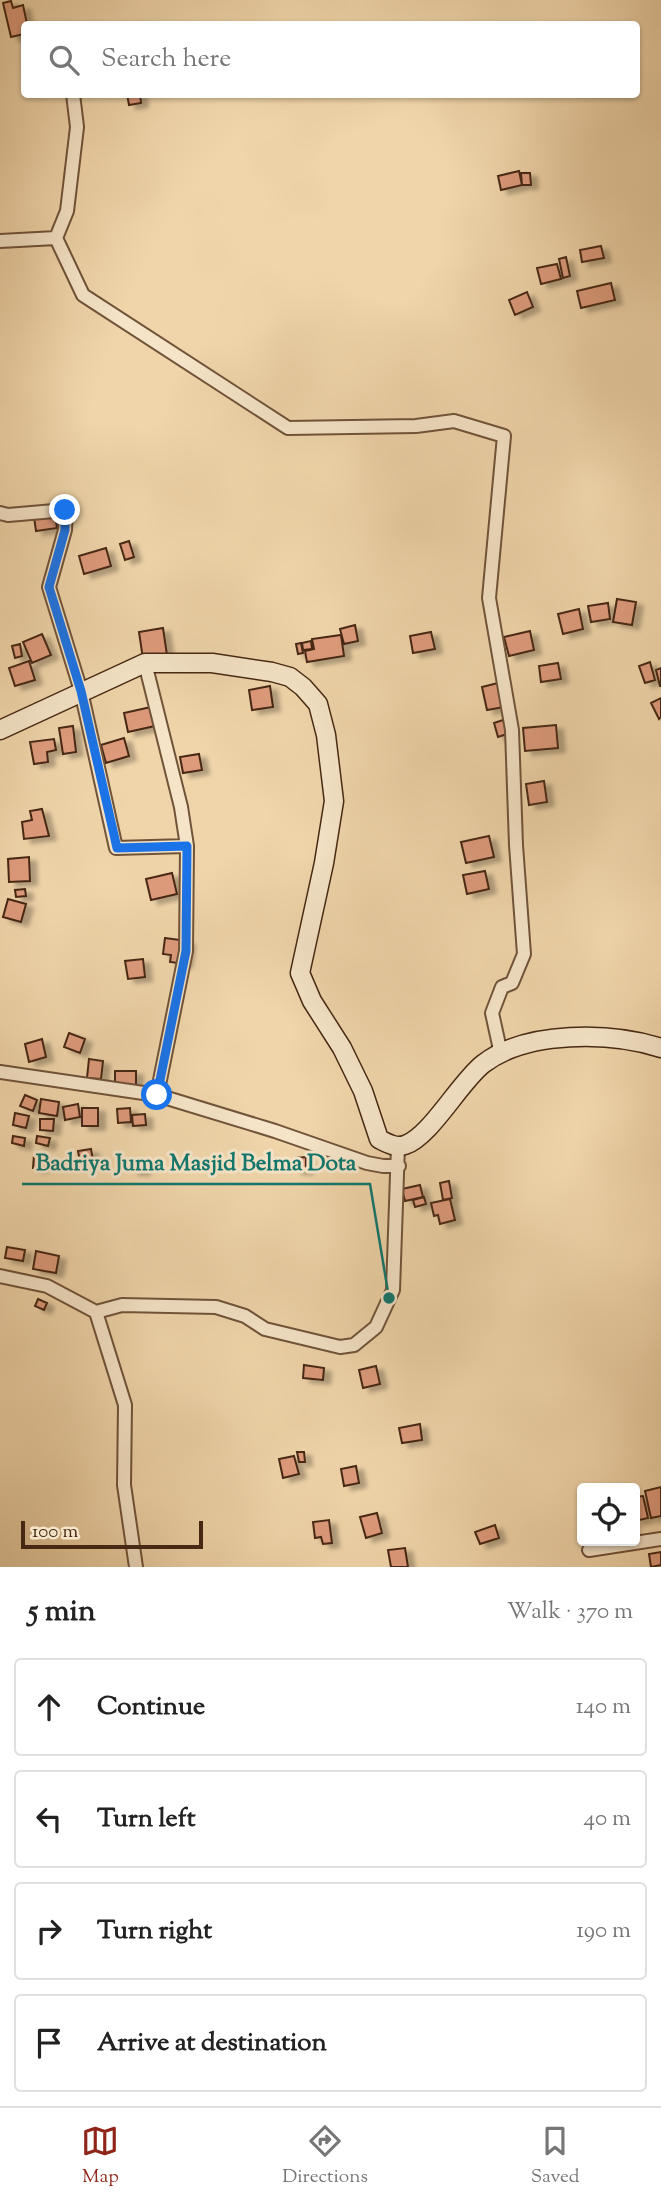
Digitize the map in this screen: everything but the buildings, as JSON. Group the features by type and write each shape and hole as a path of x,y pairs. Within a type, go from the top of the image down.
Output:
{"main road":[{"path":"0,730 145,663 212,663 271,672 289,677 303,687 318,704 326,735 334,801 324,863 300,972 312,1001 353,1069 379,1139 398,1146 420,1137 483,1064 529,1043 568,1037 626,1039 661,1048"}],"street":[{"path":"73,98 76,138 66,211 56,239 83,295 288,428 416,426 454,421 503,436 489,598 512,730 516,845 524,954 512,983 502,987 492,1013 501,1054"},
{"path":"0,241 56,239"},
{"path":"0,513 8,515 65,510 65,530 49,587 81,691 117,848 187,846"},
{"path":"145,663 181,807 187,846 186,951 157,1095"},
{"path":"0,1073 157,1095 368,1163 399,1167"},
{"path":"96,1312 122,1304 216,1307 245,1316 265,1329 340,1347 354,1345 376,1328 393,1290 398,1146"},
{"path":"0,1276 47,1286 96,1312 125,1405 124,1485 136,1567"},
{"path":"589,1550 661,1539"}],"place":[{"name":"Badriya Juma Masjid Belma Dota","path":"389,1298"}],"route":[{"path":"65,510 65,530 49,587 81,691 117,848 187,846 186,951 157,1095"}]}
